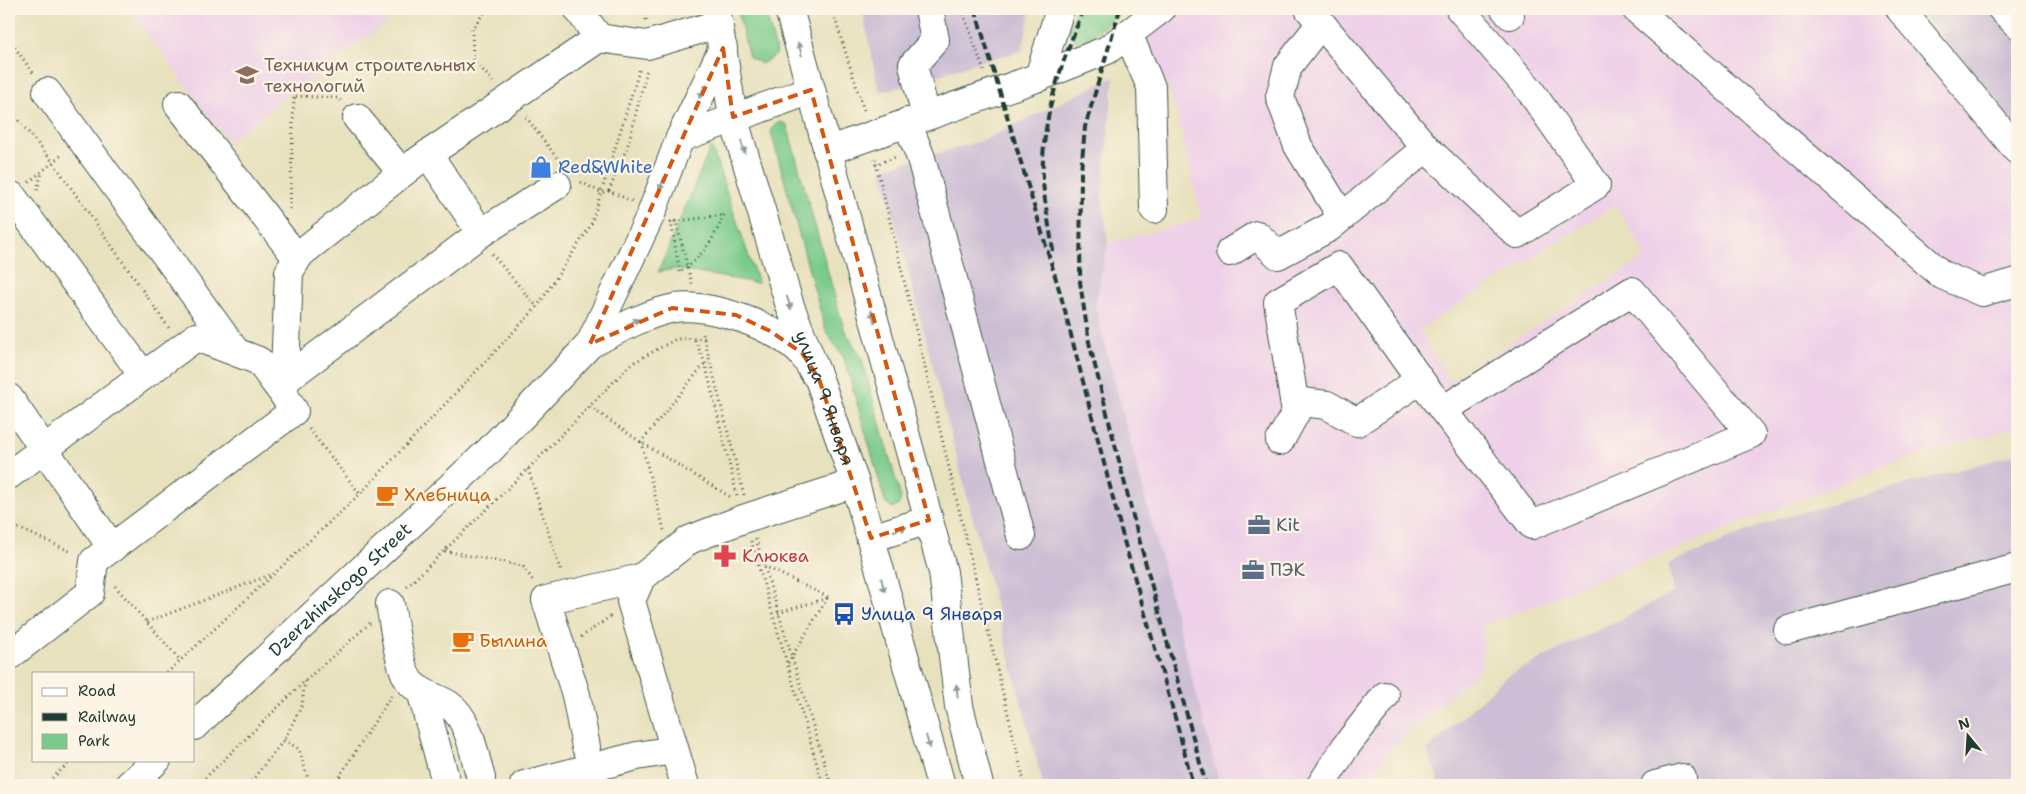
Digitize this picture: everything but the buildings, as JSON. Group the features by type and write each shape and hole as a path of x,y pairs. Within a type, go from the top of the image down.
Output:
{"main road":[{"path":"578,9 599,38"},
{"path":"788,9 943,572 959,706 979,785"},
{"path":"929,9 935,40 914,65 916,119 921,158 1021,536"},
{"path":"1038,77 1060,9"},
{"path":"827,150 1038,77 1107,50 1161,9"},
{"path":"1342,217 1298,146 1280,97 1288,66 1315,16 1426,148 1517,234 1596,185 1529,89 1460,9"},
{"path":"1636,9 1942,275 1982,292 2017,282"},
{"path":"1900,9 2017,150"},
{"path":"2002,9 2017,24"},
{"path":"178,104 293,253 300,254 428,154 599,38 650,44 719,27"},
{"name":"улица 9 Января","path":"719,27 733,117 790,306 855,483 941,785"},
{"name":"Dzerzhinskogo Street","path":"195,725 488,452 590,344 664,216 680,138 719,27"},
{"path":"1128,34 1151,88 1154,209"},
{"path":"680,138 811,90"},
{"path":"47,92 236,352"},
{"path":"357,118 402,173"},
{"path":"1230,252 1257,234 1278,255 1330,226 1426,148"},
{"path":"428,154 479,235"},
{"path":"9,656 90,593 103,555 288,395 479,235 559,174"},
{"path":"12,196 144,375"},
{"path":"288,395 289,272 293,253"},
{"path":"1280,441 1296,412 1278,302 1339,266 1420,380 1443,410 1532,525 1752,434 1632,291 1443,410"},
{"name":"Dzerzhinskogo Street","path":"590,344 644,317 672,308 697,308 736,315 770,331 802,354 818,379"},
{"path":"9,475 196,337 259,360 288,395"},
{"path":"1294,401 1327,405 1356,422 1420,380"},
{"path":"9,398 43,449 103,555"},
{"path":"586,747 576,695 562,650 557,597 636,589 670,554 689,540 746,518 855,483"},
{"path":"871,538 929,520"},
{"path":"1788,630 2017,568"},
{"path":"636,589 674,750 685,785"},
{"path":"390,604 413,682 444,775"},
{"path":"413,682 451,706 464,724 481,778 480,785"},
{"path":"1321,785 1346,746 1385,696"},
{"path":"524,785 637,756 674,750"},
{"path":"129,785 155,770"},
{"path":"1655,785 1682,778"}],"path":[{"path":"486,9 472,29 473,59 488,79 511,97 559,174"},
{"path":"167,672 360,494 537,307 591,225 650,44 646,9"},
{"path":"609,191 628,145 650,44 652,9"},
{"path":"832,9 872,134 875,165 1025,785"},
{"path":"962,9 991,93"},
{"path":"9,39 47,92"},
{"path":"293,253 294,96 338,98 357,118"},
{"path":"9,110 53,162 182,347"},
{"path":"12,196 81,140"},
{"path":"602,193 609,191 664,216 671,222 680,273 701,256 713,240 724,215 664,216"},
{"path":"664,216 688,267 746,518 823,785"},
{"path":"479,235 537,307"},
{"path":"198,785 305,681 390,604 632,364 676,339 696,340 705,338"},
{"path":"590,407 641,442 739,502 705,362 696,340"},
{"path":"641,442 705,362"},
{"path":"288,395 360,494"},
{"path":"641,442 670,554"},
{"path":"528,469 557,597"},
{"path":"746,518 780,613 831,785"},
{"path":"9,524 103,555 147,622 180,660"},
{"path":"444,550 523,566 557,597"},
{"path":"759,563 828,598"},
{"path":"147,622 274,574"},
{"path":"562,650 636,589"},
{"path":"774,615 828,598"},
{"path":"788,663 828,598"},
{"path":"248,785 284,740 302,705 305,681"},
{"path":"334,785 413,682"},
{"path":"284,740 299,749 310,785"},
{"path":"45,785 70,762"}],"highlighted area":[{"path":"723,48 733,117 811,90 929,520 871,538 819,379 802,353 770,331 736,315 672,308 590,344"}],"shaded area":[{"name":"Техникум строительных технологий","path":"129,9 404,9 228,141"},
{"path":"862,9 1031,9 1022,51 974,63 917,83 879,92"},
{"path":"1188,9 1490,9 1514,34 1531,9 1888,9 2017,158 2017,427 1890,464 1483,626 1482,667 1391,749 1366,785 1220,785 1095,306 1108,243 1202,219 1177,114 1166,82 1145,40","holes":["1615,205 1647,256 1450,381 1419,330"]},
{"path":"1919,9 2017,9 2017,128"},
{"path":"1114,77 1102,195 1108,243 1095,306 1220,785 1043,785 881,169 981,141"},
{"path":"2017,454 2017,785 1440,785 1427,750 1507,676 1674,592 1668,564 1774,520"}],"green space":[{"path":"737,9 765,9 777,54 762,64 749,57"},
{"path":"1076,9 1126,9 1079,46 1068,30"},
{"path":"781,122 787,125 844,329 861,357 901,498 898,506 892,508 886,504 844,358 826,332 771,132 775,124"},
{"path":"711,146 758,283 674,269 658,272"}],"railway":[{"path":"975,9 1061,296 1124,541 1193,785"},
{"path":"1053,251 1043,183 1047,121 1069,45 1084,9"},
{"path":"1120,9 1085,127 1081,172 1080,282 1089,342 1135,524 1206,785"}],"place":[{"name":"Техникум строительных технологий","path":"247,75"},
{"name":"Red&White","path":"541,167"},
{"name":"Хлебница","path":"387,495"},
{"name":"Kit","path":"1259,525"},
{"name":"Клюква","path":"725,556"},
{"name":"ПЭК","path":"1253,570"},
{"name":"Улица 9 Января","path":"844,614"},
{"name":"Былина","path":"463,641"}]}
